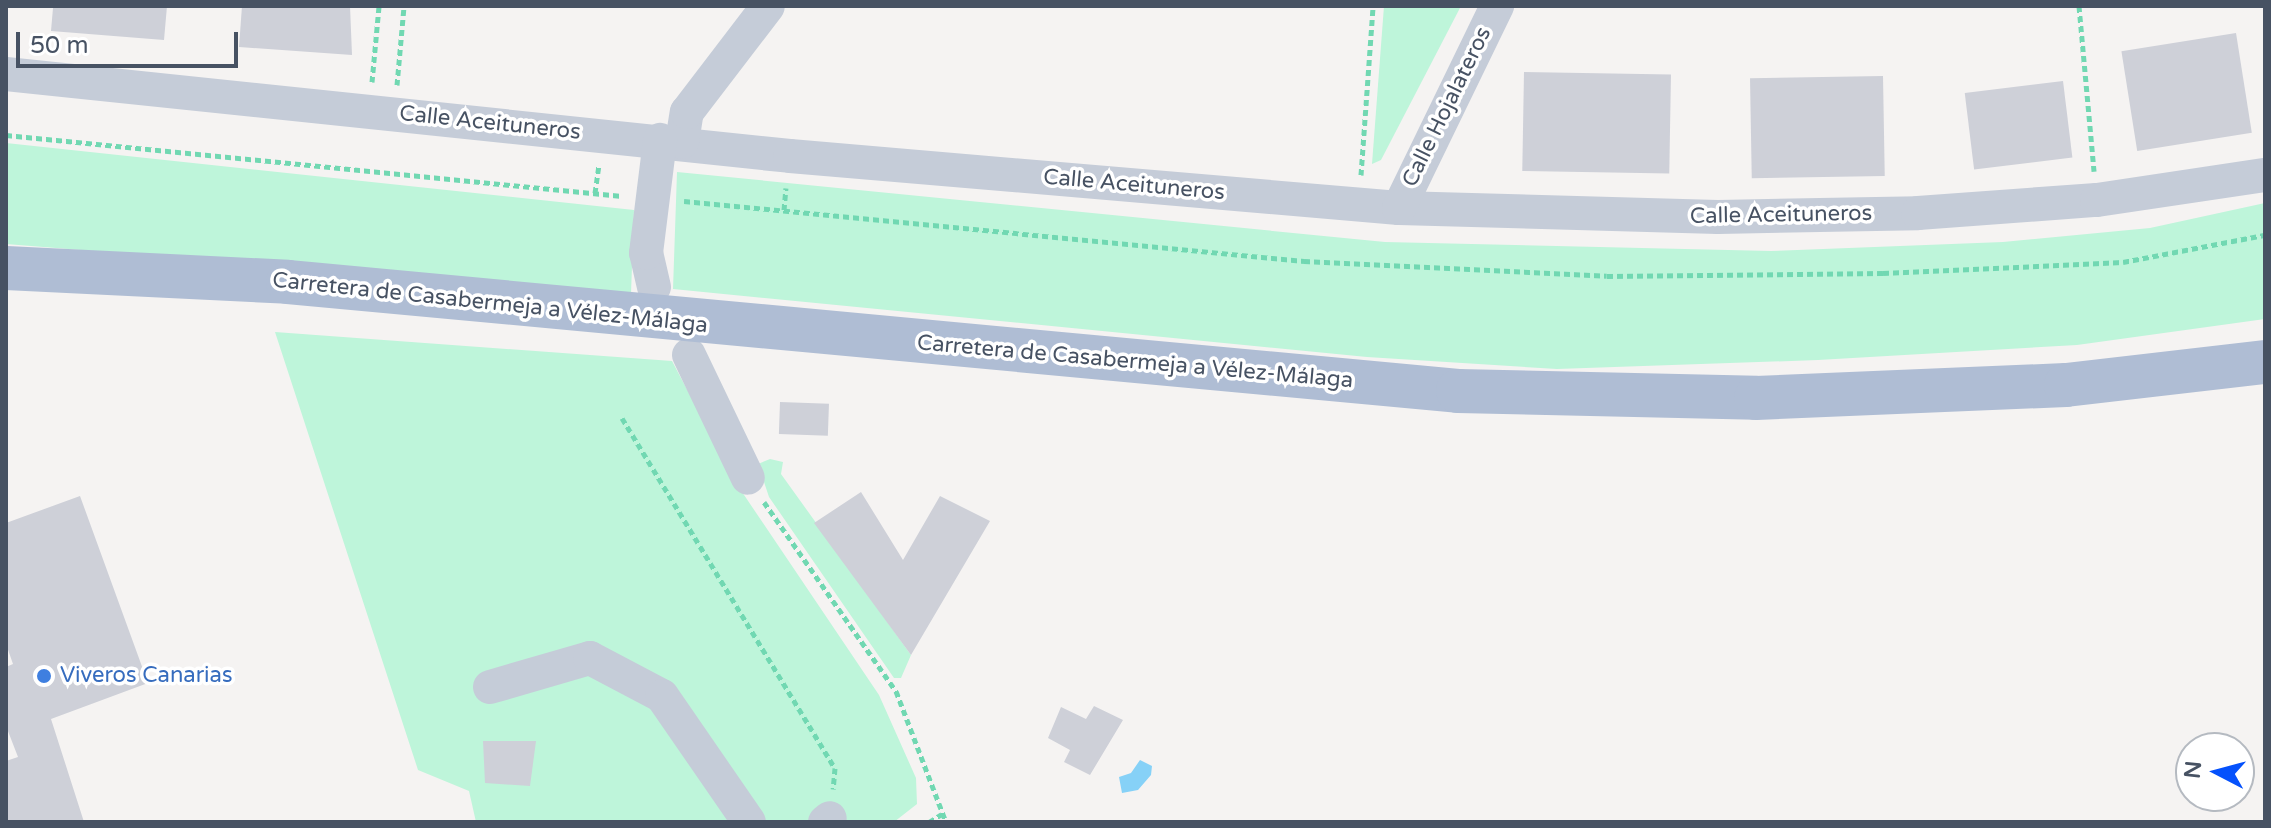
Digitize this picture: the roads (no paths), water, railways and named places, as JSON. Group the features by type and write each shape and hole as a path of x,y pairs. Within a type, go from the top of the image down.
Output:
{"main road":[{"name":"Carretera de Casabermeja a Vélez-Málaga","path":"6,268 288,282 1458,391 1756,398 2066,385 2265,362"}],"street":[{"path":"654,287 646,253 652,198 671,141 687,112 768,6"},
{"name":"Calle Hojalateros","path":"1399,208 1497,6"},
{"name":"Calle Aceituneros","path":"6,74 671,141 790,156 1399,208 1718,217 1918,213 2097,200 2265,175"},
{"path":"689,355 748,478"},
{"path":"490,687 590,658 662,696 749,822"}],"water":[{"path":"1140,760 1152,766 1151,775 1138,790 1122,793 1119,777 1131,773"}],"place":[{"name":"Viveros Canarias","path":"44,676"}]}
